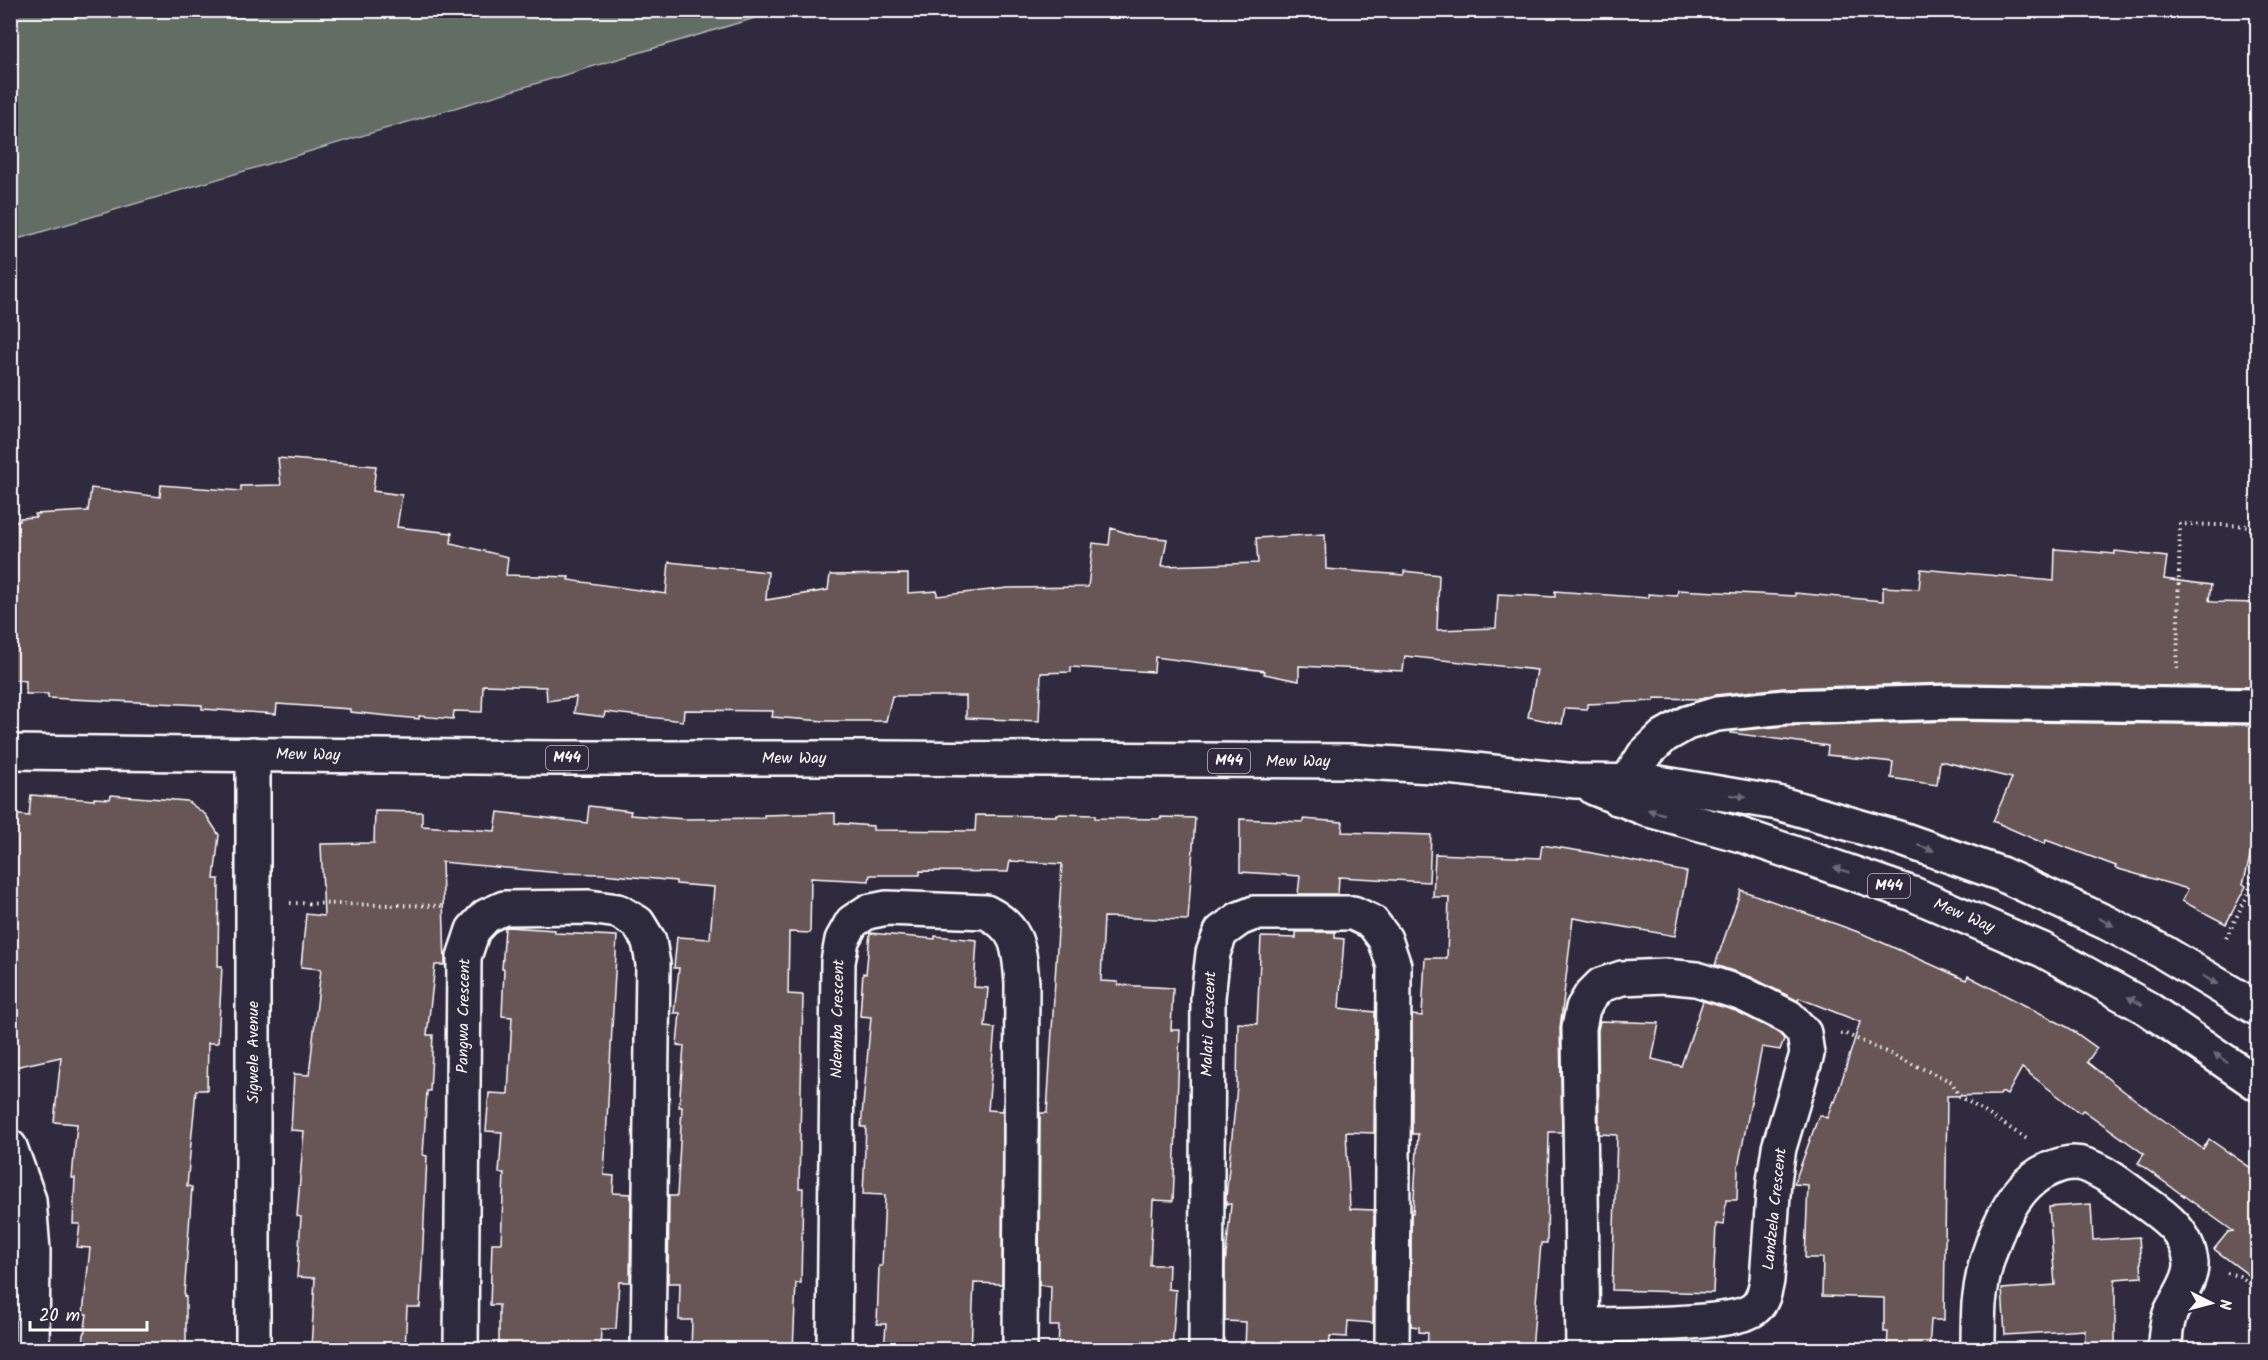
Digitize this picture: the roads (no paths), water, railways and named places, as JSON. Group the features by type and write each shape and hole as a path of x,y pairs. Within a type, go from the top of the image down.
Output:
{"street":[{"path":"1621,790 1644,755 1664,736 1687,723 1717,714 1785,707 1953,702 2258,706"},
{"name":"Mew Way","path":"10,752 557,758 1349,761 1448,767 1576,781 1621,790 1649,810 1741,835 1913,894 2043,950 2147,1008 2258,1084"},
{"name":"Sigwele Avenue","path":"253,1350 254,754"},
{"name":"Mew Way","path":"1621,790 1653,782 1778,803 1902,839 2001,874 2117,928 2163,952 2258,1009"},
{"name":"Pangwa Crescent","path":"461,1350 464,957 473,930 486,916 504,908 589,907 618,911 638,923 650,941 653,964 648,1350"},
{"name":"Ndemba Crescent","path":"834,1350 838,962 842,940 852,922 867,912 887,908 986,912 1000,919 1011,930 1019,945 1022,983 1020,1350"},
{"name":"Malati Crescent","path":"1206,1350 1208,997 1213,953 1221,933 1239,919 1254,913 1353,913 1372,922 1385,939 1394,966 1392,1350"},
{"name":"Landzela Crescent","path":"1665,976 1695,979 1743,994 1789,1017 1804,1033 1807,1041 1807,1054 1779,1148 1774,1181 1767,1280 1764,1295 1756,1308 1743,1316 1583,1337 1579,1028 1583,1008 1591,995 1601,986 1622,978 1665,976"},
{"path":"10,1147 29,1200 33,1251 32,1350"},
{"path":"1978,1350 1979,1303 1989,1253 2007,1212 2025,1185 2043,1171 2072,1163 2085,1164 2105,1174 2156,1210 2179,1230 2187,1244 2191,1266 2170,1314 2165,1350"}]}
